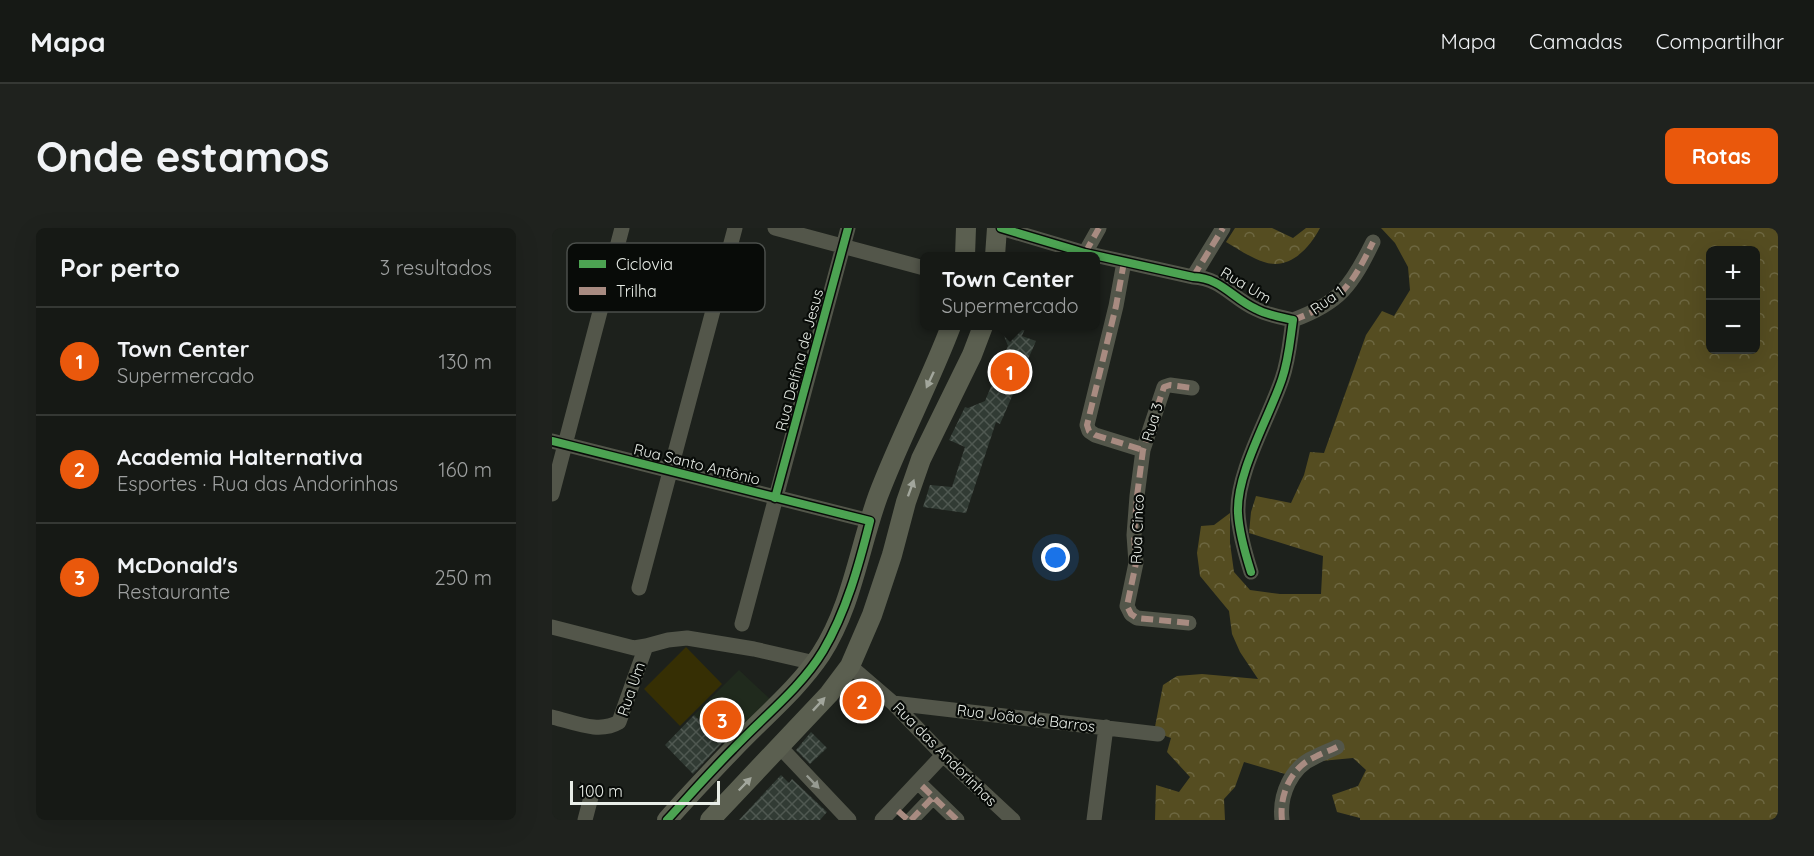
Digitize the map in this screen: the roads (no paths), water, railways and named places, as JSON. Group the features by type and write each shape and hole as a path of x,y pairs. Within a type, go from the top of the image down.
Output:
{"main road":[{"path":"965,252 966,228"},
{"path":"996,252 999,228"},
{"path":"668,820 732,749 773,711 809,670 839,620 870,521 906,429 934,372 950,330"},
{"path":"710,820 829,694 850,666 872,615 921,459 972,355 981,330"},
{"path":"870,521 889,524 901,521"}],"street":[{"path":"618,243 622,228"},
{"path":"731,243 735,228"},
{"path":"775,228 920,267"},
{"name":"Rua Delfina de Jesus","path":"742,624 848,228"},
{"name":"Rua Um","path":"999,228 1082,252"},
{"path":"1086,252 1099,228"},
{"path":"1193,276 1223,228"},
{"name":"Rua 1","path":"1293,320 1326,305 1342,293 1354,278 1373,242"},
{"name":"Rua Um","path":"1100,256 1206,277 1256,310 1293,320"},
{"path":"1124,262 1116,306 1087,422 1089,430 1095,435 1143,450"},
{"path":"552,494 559,442 597,312"},
{"path":"639,588 713,312"},
{"path":"1251,572 1243,548 1238,513 1239,494 1282,379 1288,357 1293,320"},
{"name":"Rua 3","path":"1143,450 1164,387 1192,388"},
{"name":"Rua Santo Antônio","path":"559,442 870,521"},
{"name":"Rua Cinco","path":"1143,450 1134,536 1136,563 1127,600 1128,610 1137,618 1189,623"},
{"name":"Rua Um","path":"552,627 634,648 646,646 620,722 609,728 598,728 552,717"},
{"path":"646,646 687,638 789,656 809,670"},
{"name":"Rua das Andorinhas","path":"850,666 893,703 1013,820"},
{"name":"Rua João de Barros","path":"893,703 1158,734"},
{"path":"1094,820 1106,727"},
{"path":"780,747 847,819"},
{"path":"1282,820 1282,804 1289,778 1313,757 1327,753 1336,747"},
{"path":"882,820 943,754"},
{"path":"906,817 928,791 957,820"},
{"path":"585,820 591,797"}],"place":[{"name":"Town Center","path":"1010,372"},
{"name":"Academia Halternativa","path":"862,701"},
{"name":"McDonald's","path":"722,720"}]}
